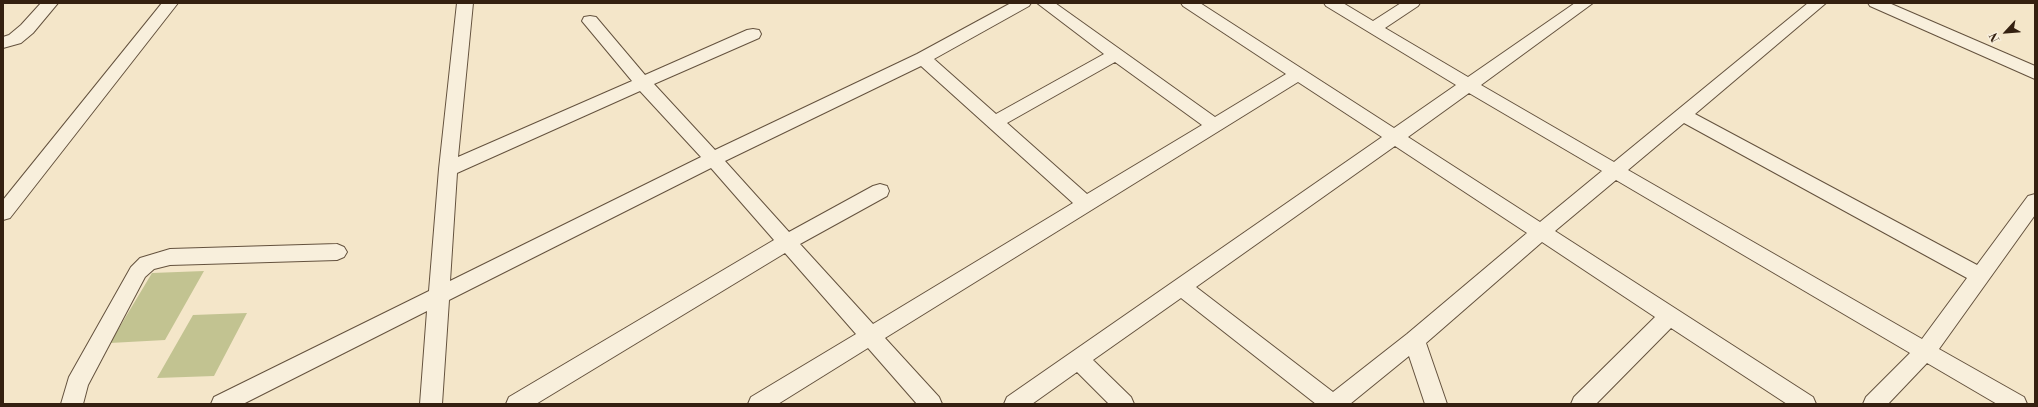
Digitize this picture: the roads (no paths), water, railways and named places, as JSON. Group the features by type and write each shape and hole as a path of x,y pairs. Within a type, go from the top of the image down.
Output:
{"street":[{"path":"3,43 15,39 27,29 50,3"},
{"path":"3,212 170,3"},
{"path":"431,404 441,294 448,169 465,3"},
{"path":"222,404 713,159 923,58 1023,3"},
{"path":"1045,3 1214,125"},
{"path":"1189,3 1395,136 1669,317 1805,404"},
{"path":"1332,3 1468,85 1618,170 2016,404"},
{"path":"1373,28 1412,3"},
{"path":"1015,404 1585,3"},
{"path":"1181,287 1333,404 1414,340 1541,232 1618,170 1818,3"},
{"path":"1876,3 2035,73"},
{"path":"590,21 642,82 713,159 931,404"},
{"path":"448,169 753,34"},
{"path":"996,122 1116,54"},
{"path":"923,58 1087,205"},
{"path":"760,404 1299,74"},
{"path":"1684,115 1980,276"},
{"path":"531,401 787,242 880,191"},
{"path":"1874,404 1926,350 2035,201"},
{"path":"72,404 77,384 138,272 147,263 170,257 336,252"},
{"path":"1582,404 1669,317"},
{"path":"1414,340 1436,404"},
{"path":"1078,360 1123,404"}]}
